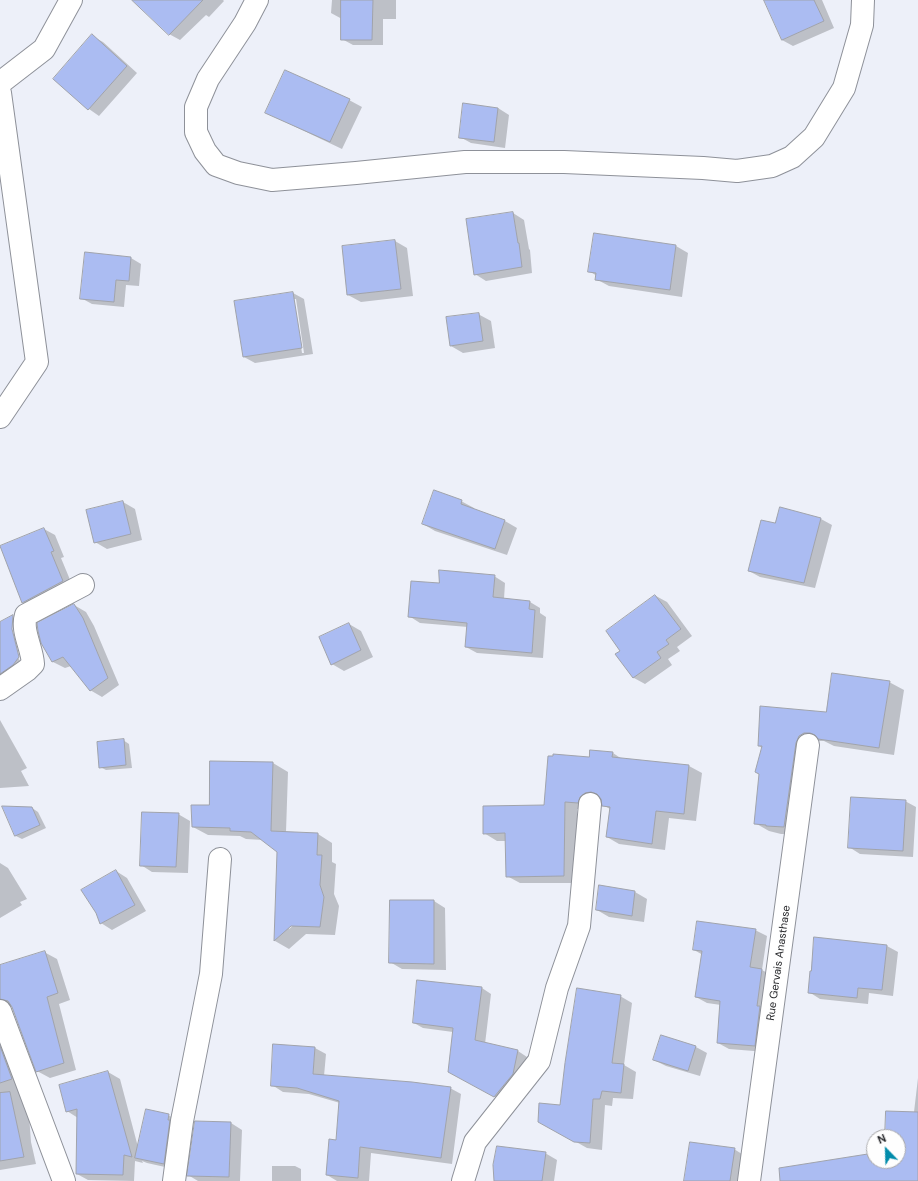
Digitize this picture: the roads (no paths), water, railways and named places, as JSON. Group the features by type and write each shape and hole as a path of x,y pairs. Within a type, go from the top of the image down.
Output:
{"street":[{"path":"0,83 44,49 71,0"},
{"path":"257,0 245,22 208,79 196,108 196,132 205,151 216,165 238,173 272,180 465,162 564,162 703,168 737,171 772,166 792,158 814,137 844,88 862,25 862,0"},
{"path":"0,93 37,362 0,417"},
{"path":"0,689 28,670 33,664 33,656 25,628 26,615 83,585"},
{"name":"Rue Gervais Anasthase","path":"749,1181 808,745"},
{"path":"463,1181 475,1142 539,1061 557,988 579,926 590,804"},
{"path":"174,1181 182,1121 211,974 220,859"},
{"path":"0,1011 64,1181"}]}
